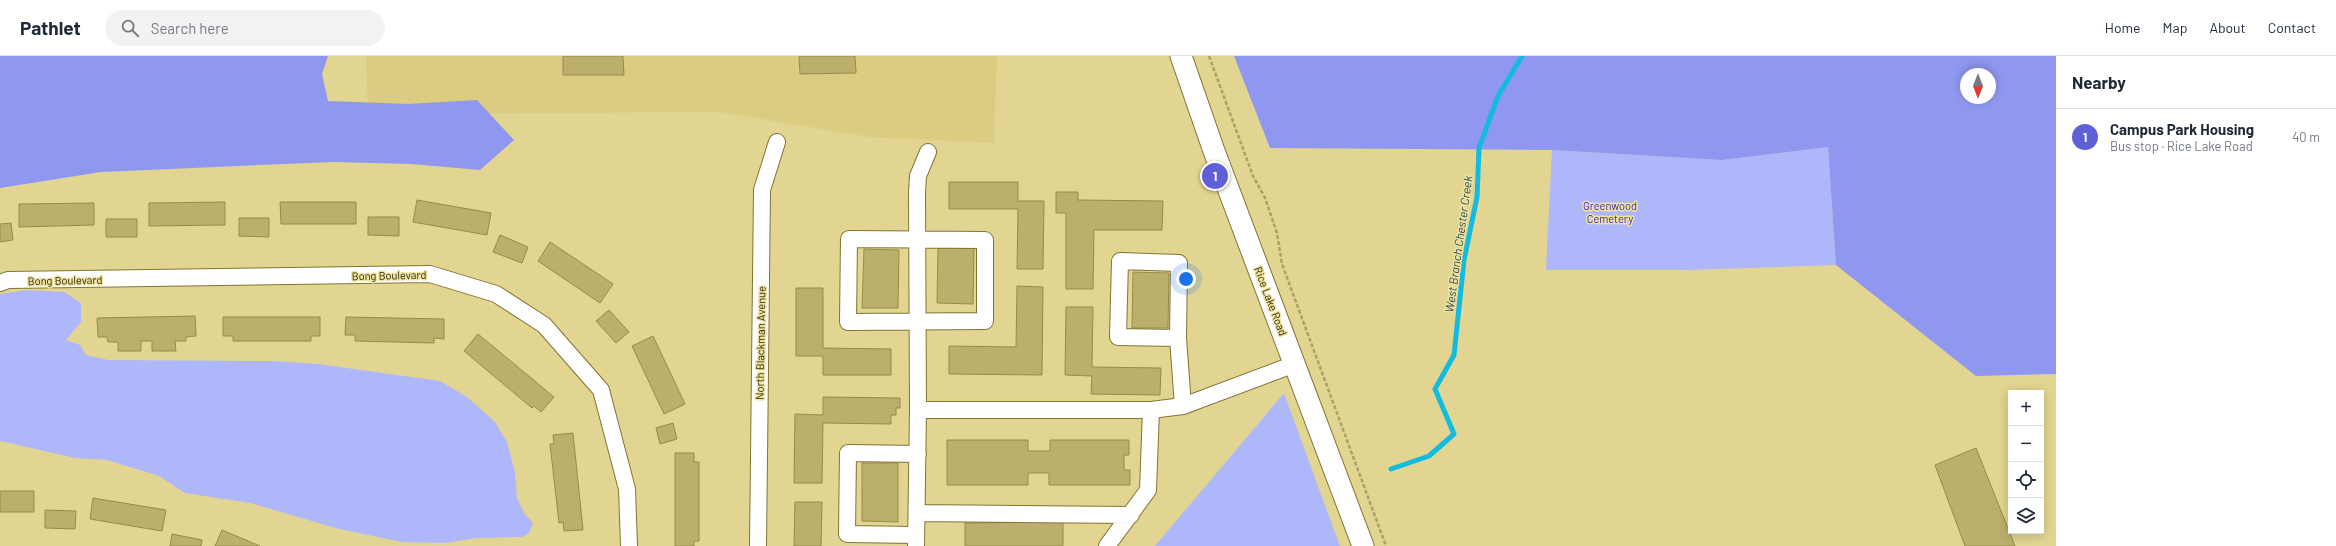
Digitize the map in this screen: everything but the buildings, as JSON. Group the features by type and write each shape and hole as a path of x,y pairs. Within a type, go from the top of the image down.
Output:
{"main road":[{"name":"Rice Lake Road","path":"1181,56 1214,151 1363,546"}],"street":[{"name":"North Blackman Avenue","path":"758,546 762,190 778,142"},
{"path":"918,454 848,453 847,534 916,540 918,454 918,322 916,240 918,176 928,152"},
{"path":"849,239 985,240 985,321 918,322 848,322 849,239"},
{"path":"1178,338 1118,337 1120,261 1179,263 1178,338 1183,406"},
{"name":"Bong Boulevard","path":"0,283 8,280 430,274 496,294 544,324 601,390 627,489 629,546"},
{"path":"918,410 1151,410 1183,406 1295,364"},
{"path":"1107,546 1148,490 1151,410"},
{"path":"917,514 1131,515"}],"path":[{"path":"1210,56 1253,176 1265,198 1277,233 1282,264 1386,546"}],"shaded area":[{"path":"0,56 328,56 322,74 328,101 408,104 477,100 514,140 480,170 411,164 334,162 101,172 0,188"},
{"path":"366,56 997,56 994,143 870,137 720,112 368,114"},
{"path":"1234,56 2056,56 2056,374 1976,376 1836,265 1828,147 1722,160 1552,150 1270,148"}],"green space":[{"name":"Greenwood Cemetery","path":"1828,147 1836,265 1687,270 1546,270 1552,150 1722,160"},
{"path":"26,290 64,292 81,303 81,322 66,340 80,345 86,355 108,360 273,361 318,364 440,381 467,397 495,422 507,442 515,472 517,498 524,513 533,523 529,533 522,537 477,538 444,543 402,542 339,529 250,503 185,493 159,476 107,460 75,458 0,441 0,294"},
{"path":"1284,393 1340,546 1155,546"}],"waterway":[{"name":"West Branch Chester Creek","path":"1391,469 1429,456 1454,434 1435,389 1454,355 1464,260 1477,197 1479,148 1498,96 1522,56"}],"place":[{"name":"Campus Park Housing","path":"1215,176"}]}
